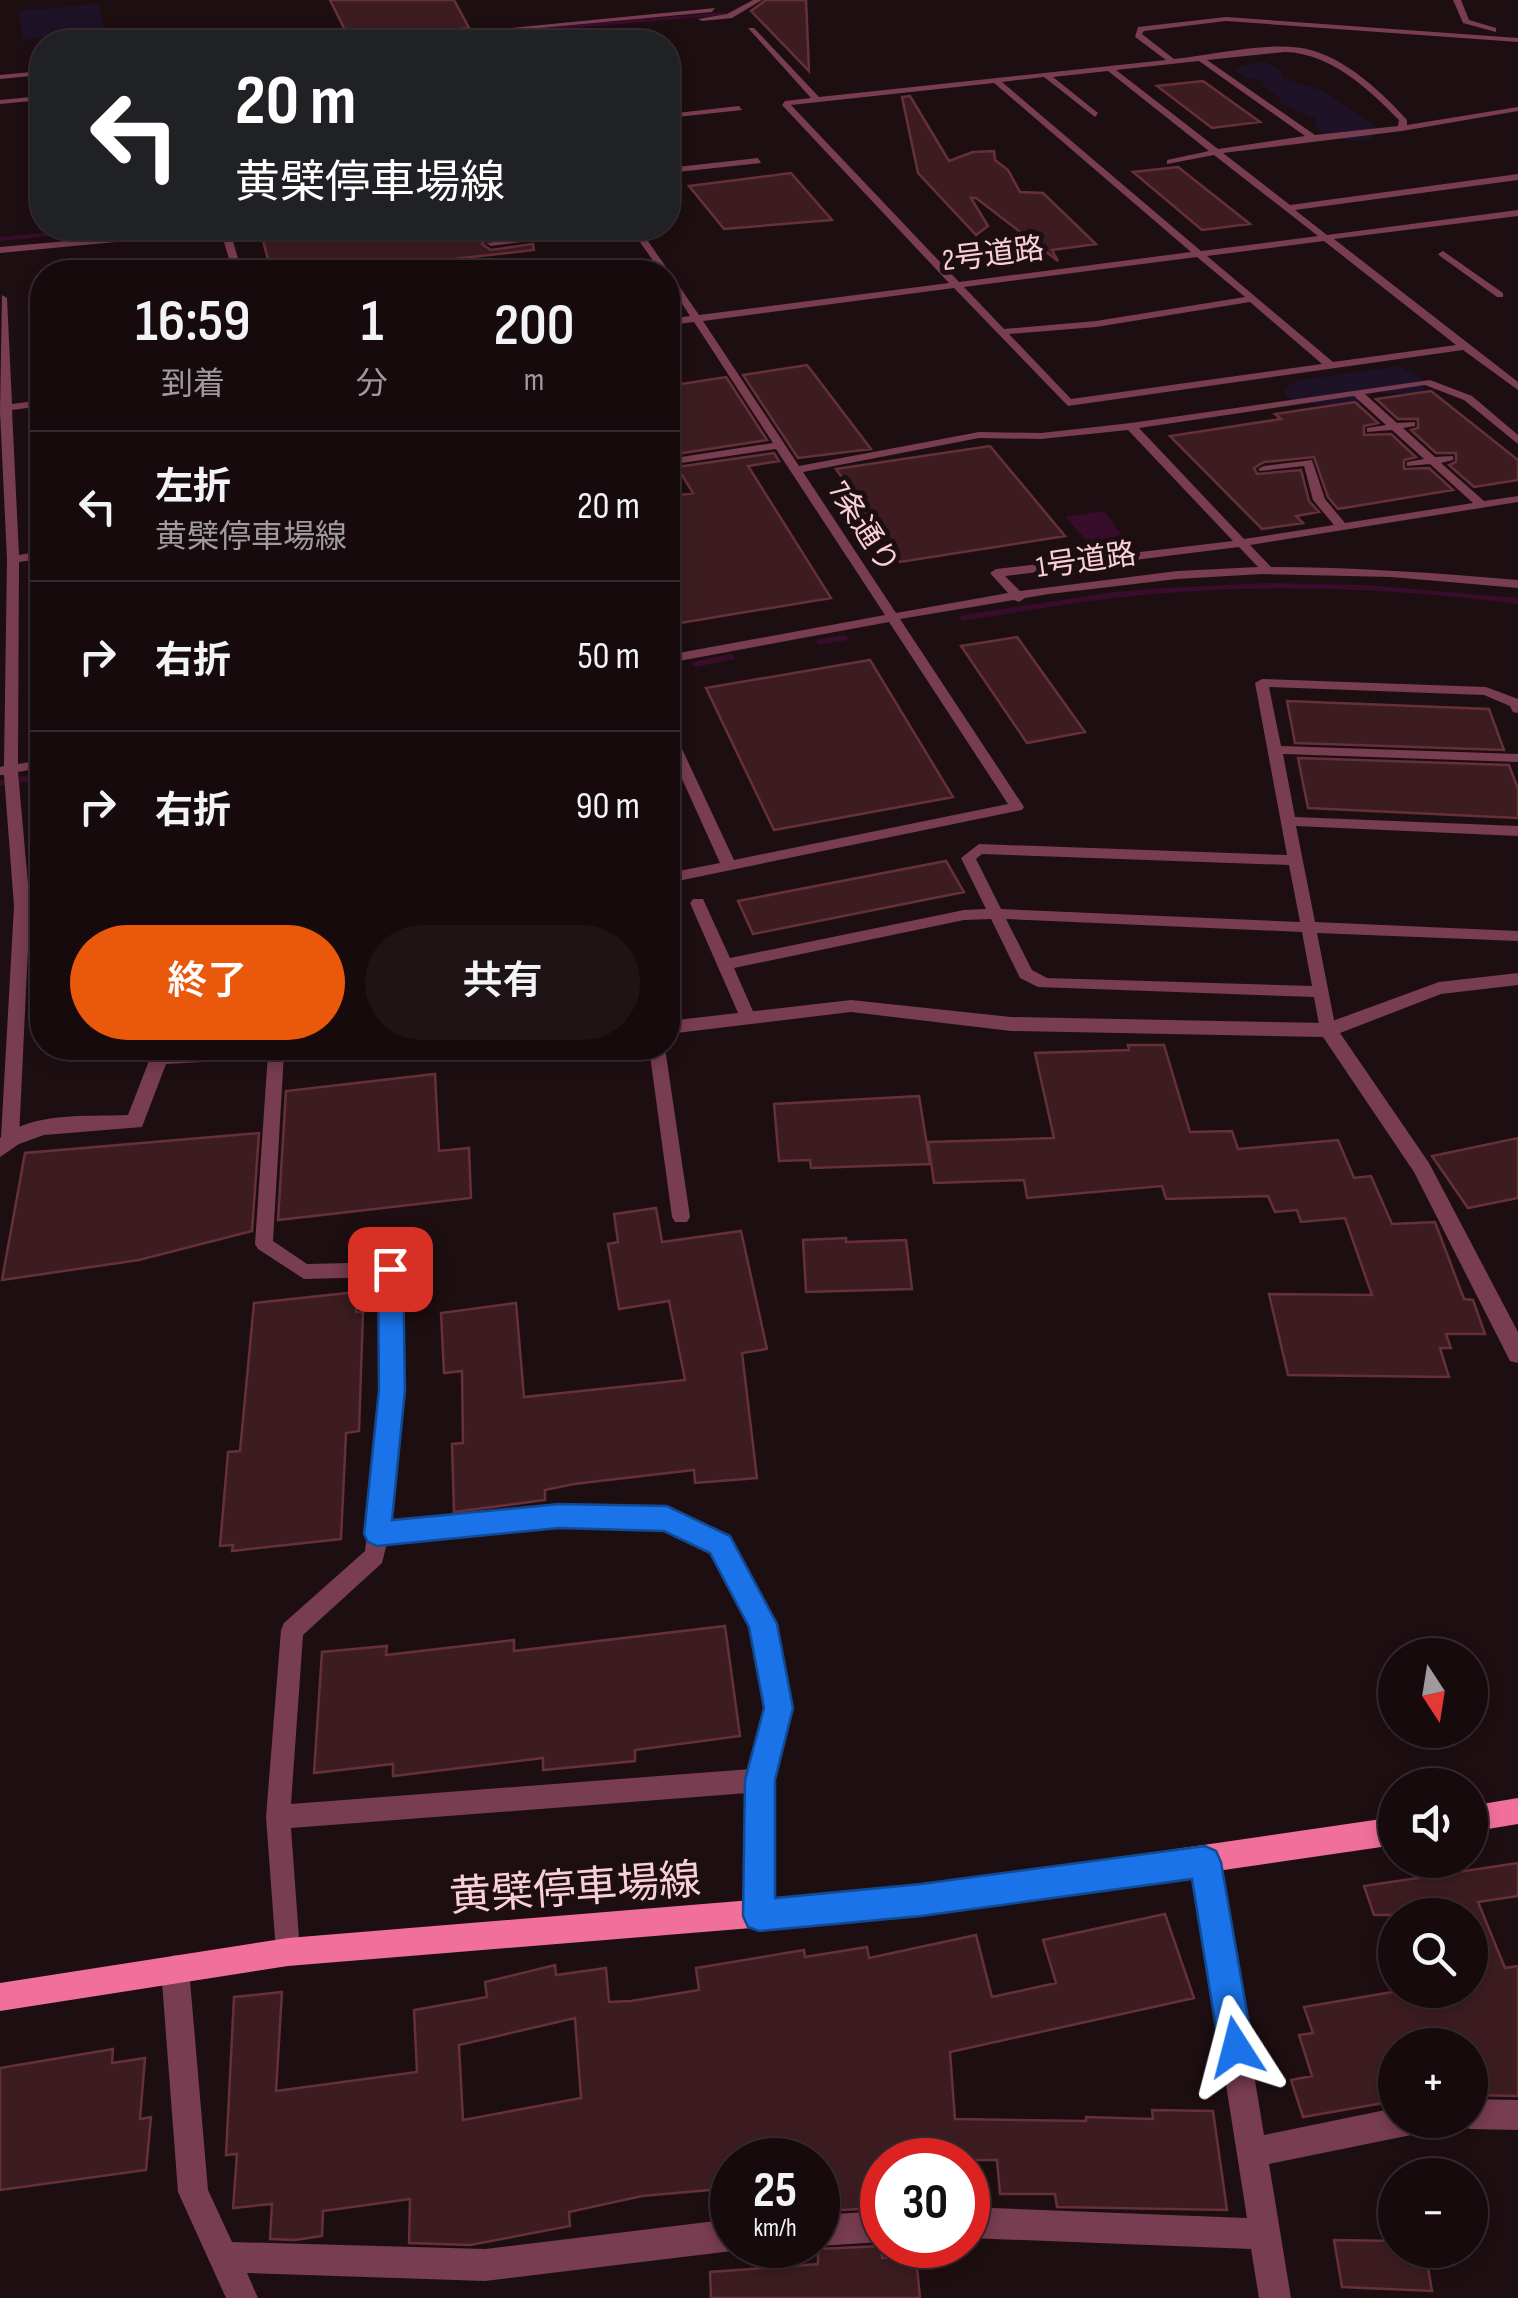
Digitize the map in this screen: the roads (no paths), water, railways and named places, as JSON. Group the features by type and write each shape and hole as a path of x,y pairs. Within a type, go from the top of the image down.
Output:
{"main road":[{"path":"1488,1816 1518,1811"},
{"name":"黄檗停車場線","path":"0,1997 288,1952 921,1900 1205,1862 1378,1834"}],"street":[{"path":"680,1026 852,1006 1010,1024 1328,1030 1439,988 1518,979"},
{"path":"1328,1030 1422,1168 1518,1354"},
{"path":"5,1143 27,1130 134,1122 157,1060"},
{"path":"1205,1862 1275,2298"},
{"path":"175,1969 193,2192 242,2298"},
{"path":"1488,2114 1518,2115"},
{"path":"1254,2152 1378,2127"},
{"path":"990,2224 1264,2234"},
{"path":"223,2257 485,2264 710,2238"}],"lane":[{"path":"579,30 729,16 758,0"},
{"path":"1457,0 1462,16 1474,26 1518,33"},
{"path":"500,30 712,10"},
{"path":"1173,62 1138,35 1141,29 1226,19 1518,40"},
{"path":"751,30 818,100"},
{"path":"1402,129 1403,120 1390,106 1310,51 784,103 1068,403 1464,347"},
{"path":"1201,59 1314,139"},
{"path":"1109,68 1518,387"},
{"path":"0,77 30,74"},
{"path":"1046,75 1096,115"},
{"path":"995,80 1331,366"},
{"path":"0,102 30,99"},
{"path":"680,115 738,108"},
{"path":"1170,162 1214,151 1469,122 1518,109"},
{"path":"680,170 758,160"},
{"path":"1288,208 1518,178"},
{"name":"2号道路","path":"680,321 1518,213"},
{"path":"0,250 105,240"},
{"path":"491,243 518,240"},
{"path":"1443,254 1500,295"},
{"name":"7条通り","path":"680,294 1018,808 728,866"},
{"path":"2,298 2,409 12,559 9,775 22,906 5,1143"},
{"path":"1001,332 1096,324 1253,299"},
{"path":"796,470 979,436 1042,436 1131,426 1426,382 1468,398 1518,441"},
{"path":"1357,393 1482,505"},
{"path":"2,409 30,406"},
{"path":"1371,430 1410,424"},
{"path":"1131,426 1269,572"},
{"path":"680,460 780,445"},
{"path":"1411,464 1449,458"},
{"path":"1264,469 1308,462 1320,500 1341,526"},
{"path":"1018,598 996,573 1242,542 1518,500"},
{"path":"12,559 30,557"},
{"name":"1号道路","path":"680,657 1180,574 1428,576 1518,584"},
{"path":"1328,1030 1262,683 1486,692 1515,702 1518,709"},
{"path":"1274,750 1518,758"},
{"path":"680,760 728,866 680,876"},
{"path":"1288,821 1518,830"},
{"path":"1296,860 979,849 968,858 1026,974 1044,983 1321,992"},
{"path":"698,903 748,1018"},
{"path":"726,964 964,915 1518,936"},
{"path":"276,1060 264,1244 304,1272 390,1269 392,1390 374,1556 292,1630 278,1817 288,1952"},
{"path":"659,1060 681,1217"},
{"path":"377,1534 559,1516 667,1518 720,1544 762,1624 778,1708 760,1780 759,1916"},
{"path":"278,1817 760,1780"}],"waterway":[{"path":"536,30 725,14"},
{"path":"0,239 30,236"},
{"path":"963,618 1095,597 1214,587 1367,587 1518,601"},
{"path":"820,642 844,638"},
{"path":"696,664 731,657"},
{"path":"0,783 30,778"}]}
